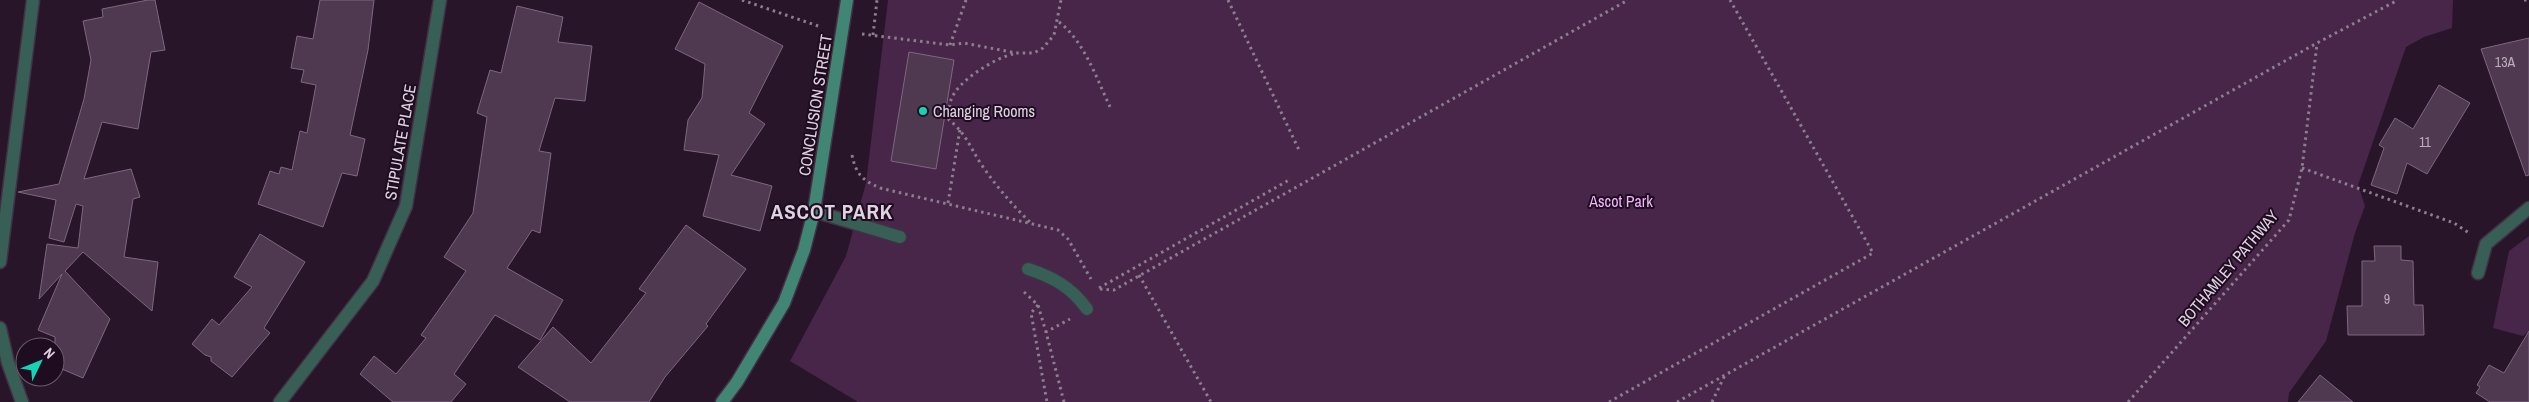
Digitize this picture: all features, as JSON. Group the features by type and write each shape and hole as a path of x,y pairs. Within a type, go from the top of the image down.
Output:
{"street":[{"path":"0,262 33,0"},
{"name":"STIPULATE PLACE","path":"280,402 373,281 406,206 440,0"},
{"name":"CONCLUSION STREET","path":"722,402 737,382 784,303 804,250 814,211 847,0"},
{"path":"2478,273 2486,244 2529,208"},
{"path":"814,211 900,237"},
{"path":"1028,269 1052,277 1065,285 1087,308"},
{"path":"0,328 8,364 22,402"}],"path":[{"path":"742,0 812,26 950,45 964,43 1016,53 1034,53 1043,48 1054,35 1062,0"},
{"path":"873,35 877,0"},
{"path":"950,45 966,0"},
{"path":"1228,0 1299,150"},
{"path":"852,155 858,175 864,181 880,188 1033,224 1063,234 1099,289 1105,291 1114,290 1628,0"},
{"path":"1609,402 1873,253 1730,0"},
{"path":"1677,402 2317,43 2398,0"},
{"path":"2524,0 2529,0"},
{"path":"1058,22 1075,40 1086,58 1111,109"},
{"name":"BOTHAMLEY PATHWAY","path":"2128,402 2288,220 2302,168 2317,43"},
{"path":"1016,53 997,58 965,83 952,98 949,120 960,128 980,162 1002,192 1033,224"},
{"path":"948,203 960,128"},
{"path":"2302,168 2454,223 2486,244"},
{"path":"1099,289 1289,180"},
{"path":"1139,275 1211,402"},
{"path":"1046,332 1095,304 1105,291"},
{"path":"1024,292 1038,305 1064,402"},
{"path":"1038,305 1031,313 1046,402"},
{"path":"1712,402 1725,375"}],"green space":[{"name":"Ascot Park","path":"888,0 2453,0 2452,28 2424,37 2406,47 2358,185 2365,206 2355,233 2326,341 2289,393 2288,402 858,402 790,361 846,256 866,183"},
{"path":"2529,236 2529,331 2523,336 2493,328 2509,251"}],"building":[{"path":"155,0 165,50 151,52 138,129 102,122 84,179 131,169 140,197 133,199 124,257 158,262 152,311 83,252 65,271 110,319 83,378 65,370 65,337 55,337 38,330 62,274 39,299 47,244 78,248 83,206 76,204 64,242 49,238 56,200 18,192 59,184 84,99 91,60 83,21 103,17 102,9"},
{"path":"320,0 374,0 368,50 350,135 365,139 357,176 342,173 323,227 258,204 270,171 279,174 281,167 292,170 300,131 307,133 316,85 301,82 304,70 291,68 297,36 313,39"},
{"path":"699,2 783,46 749,113 765,124 731,175 772,186 760,231 703,216 719,155 684,150 688,120 702,98 705,64 675,49"},
{"path":"517,6 563,17 558,42 592,46 585,101 555,98 539,151 551,153 540,233 532,230 507,268 563,300 540,340 495,315 454,374 466,384 451,402 393,402 360,374 374,356 396,374 426,338 421,335 466,271 444,257 473,213 487,117 477,113 490,70 501,73"},
{"path":"2529,38 2529,175 2526,176 2481,49"},
{"name":"Changing Rooms","path":"909,52 954,60 936,169 891,161"},
{"path":"2439,85 2470,103 2427,174 2407,163 2397,194 2371,185 2384,148 2379,145 2395,118 2413,129"},
{"path":"686,225 746,269 706,324 708,326 665,377 649,402 570,402 518,367 553,327 591,363 646,293 639,289"},
{"path":"260,234 305,262 264,328 270,333 232,377 211,361 211,357 205,355 192,344 212,319 219,325 252,287 234,277"},
{"path":"2374,246 2401,246 2401,260 2413,261 2414,305 2423,305 2424,335 2348,335 2347,306 2362,306 2362,261 2375,261"},
{"path":"2529,331 2529,402 2490,402 2476,393 2480,387 2477,385 2489,365 2504,373"},
{"path":"2320,375 2353,402 2298,402"}],"place":[{"name":"Changing Rooms","path":"923,111"}],"district":[{"name":"ASCOT PARK","path":"832,211"}]}
